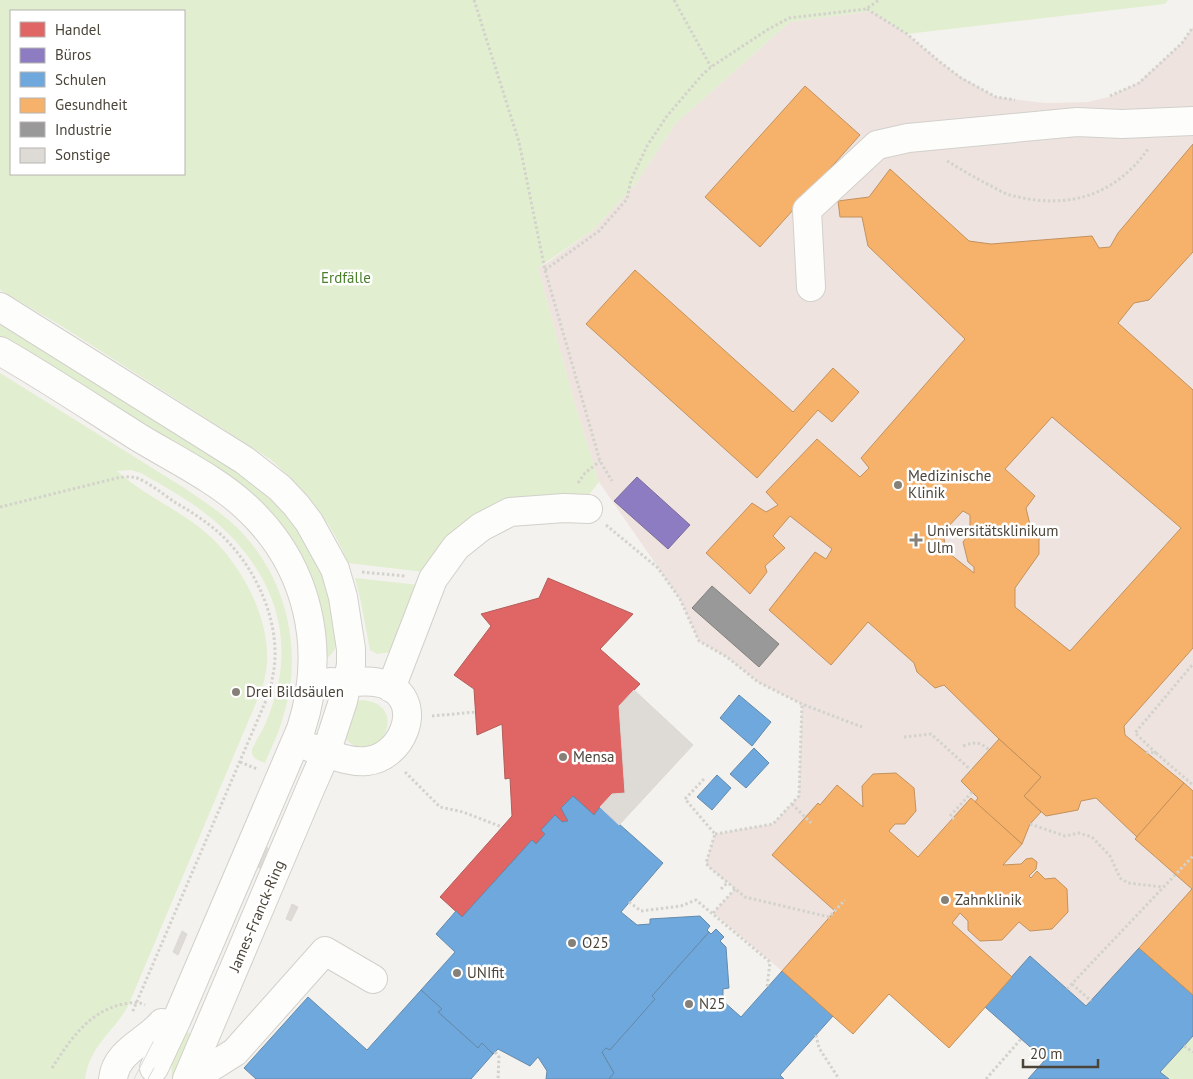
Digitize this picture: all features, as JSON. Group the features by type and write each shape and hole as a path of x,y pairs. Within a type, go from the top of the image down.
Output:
{"street":[{"path":"810,287 807,210 878,145 908,138 1078,122 1122,124 1159,121 1193,122"},
{"name":"James-Franck-Ring","path":"0,308 187,423 263,474 296,505 319,539 335,569 344,597 351,649 348,682 310,742 312,787 187,1079"},
{"path":"0,351 220,488 245,506 258,518 285,556 298,581 312,632 306,677 284,740 153,1042 154,1074"},
{"path":"0,365 196,487 238,518 259,541 285,586 298,633 310,697 310,742 177,1019 154,1074"},
{"path":"391,688 433,579 456,547 481,527 510,512 564,508 588,509"},
{"path":"296,703 310,742 350,761 368,761 386,755 403,734 407,719 405,704 402,698 391,688 372,682 333,682 306,677"},
{"path":"192,1079 235,1052 325,951 373,979"},
{"path":"113,1079 117,1065 123,1056 151,1035 162,1023"}],"path":[{"path":"474,0 519,142 545,270 600,461 612,481"},
{"path":"674,0 711,67"},
{"path":"545,270 599,231 627,199 631,180 647,146 667,116 711,67 767,30 789,18 866,9 879,0"},
{"path":"866,9 907,34 961,78 996,97 1015,100"},
{"path":"1102,98 1138,84 1182,43 1193,27"},
{"path":"946,161 1009,195 1055,202 1080,199 1110,187 1138,164 1156,138 1159,121"},
{"path":"0,507 118,478 136,478 194,514 217,532 234,549 248,568 269,612 274,632 275,656 270,690 130,1016"},
{"path":"588,509 658,568 680,599 699,641 727,656 758,682 802,704 862,727"},
{"path":"335,569 433,579"},
{"path":"1193,664 1135,733 1193,786"},
{"path":"715,834 773,824 799,796 802,704"},
{"path":"407,719 476,712"},
{"path":"904,737 931,734 971,770"},
{"path":"963,746 973,742 983,744 989,750"},
{"path":"1146,752 1156,752"},
{"path":"398,765 440,807 463,812 502,827"},
{"path":"704,779 685,799 715,834"},
{"path":"954,819 950,816 972,792"},
{"path":"792,804 811,823"},
{"path":"1030,824 1065,836 1079,834 1092,837 1110,856 1120,878 1128,883 1164,887"},
{"path":"715,834 706,863 708,867 744,897 830,917 845,900"},
{"path":"1067,989 1193,856"},
{"path":"721,889 727,883"},
{"path":"713,913 735,889"},
{"path":"629,902 641,911 680,906 696,900 770,962 767,988"},
{"path":"1072,984 1091,1001"},
{"path":"52,1068 73,1036 95,1015 110,1008 138,1001"},
{"path":"816,1035 819,1048 839,1079"},
{"path":"986,1079 1021,1039"},
{"path":"1184,1046 1193,1052"},
{"path":"495,1052 499,1057 498,1079"}],"shaded area":[{"name":"Universitätsklinikum Ulm","path":"871,11 907,34 961,77 996,97 1045,103 1088,102 1109,97 1138,83 1182,43 1193,27 1193,888 1091,1001 1045,1060 985,1007 949,1048 889,994 853,1034 713,913 735,889 706,863 715,834 773,824 799,796 802,704 758,682 727,657 699,641 680,599 599,482 574,401 538,268 593,230 635,185 676,123 790,22"}],"green space":[{"name":"Erdfälle","path":"0,0 1168,0 1165,4 907,34 871,11 790,22 676,123 635,185 593,230 538,268 574,401 599,482 587,497 481,512 464,524 424,572 348,563 334,534 315,506 270,459 60,325 0,290"},
{"path":"0,323 219,459 277,503 296,525 313,553 331,598 338,638 335,649 325,660 295,557 0,343"},
{"path":"0,373 186,489 220,513 243,534 264,561 275,581 289,625 291,672 289,695 279,729 265,763 254,757 252,749 270,712 278,683 282,655 280,628 273,602 262,578 247,555 228,533 198,508 141,473 131,470 117,471 136,486 199,527 226,554 238,570 257,606 263,625 267,663 265,678 258,698 128,1006 97,1048 88,1067 85,1079 0,1079"},
{"path":"355,578 419,585 391,652 377,654 370,650"},
{"path":"362,700 377,704 386,713 388,724 384,734 377,743 367,748 355,746 343,736 354,702"},
{"path":"179,1028 191,1034 172,1078 171,1060"},
{"path":"1193,1036 1193,1079 1169,1079 1160,1072"}],"building: Handel":[{"name":"Mensa","path":"548,578 633,614 600,649 640,684 619,706 625,793 612,794 594,815 573,796 561,808 568,821 562,822 555,815 541,830 545,834 536,844 532,840 462,917 440,897 512,816 510,778 505,779 502,724 477,735 474,689 454,675 491,626 481,614 539,598"}],"building: Büros":[{"path":"637,477 690,525 668,549 614,501"}],"building: Schulen":[{"path":"739,695 771,722 752,746 720,718"},
{"path":"754,748 769,763 746,788 730,774"},
{"path":"717,775 731,788 712,810 697,797"},
{"name":"O25","path":"573,796 594,815 600,807 663,863 621,912 637,925 650,924 650,919 700,916 710,926 707,930 709,932 652,996 655,999 651,1004 610,1050 606,1048 602,1052 614,1073 609,1079 546,1079 547,1071 538,1057 530,1066 498,1049 493,1054 482,1043 478,1048 438,1012 442,1009 421,990 455,952 436,934 456,911 462,917 532,840 536,844 545,834 541,830 555,815 562,822 568,821 561,808"},
{"name":"N25","path":"716,929 724,937 720,941 726,947 729,988 723,989 723,1001 741,1017 782,971 833,1016 780,1075 784,1079 609,1079 614,1073 602,1052 606,1048 610,1050 655,999 652,996 709,932 711,934"},
{"path":"1139,948 1193,995 1193,1036 1160,1072 1169,1079 1028,1079 1045,1060 985,1007 1030,956 1086,1006"},
{"path":"421,990 442,1009 438,1012 478,1048 482,1043 493,1054 471,1079 256,1079 244,1068 308,997 367,1050"}],"building: Gesundheit":[{"path":"805,86 860,135 760,247 705,197"},
{"name":"Medizinische Klinik","path":"1193,144 1193,252 1149,300 1134,303 1118,323 1193,390 1193,648 1124,726 1125,735 1184,783 1137,837 1096,798 1081,801 1078,810 1046,816 1024,796 1041,777 944,685 935,688 917,672 914,663 868,622 831,665 769,610 815,552 826,559 832,549 790,516 773,536 785,548 765,566 767,572 750,594 706,553 752,503 766,512 778,505 766,492 817,439 860,477 869,468 861,458 965,339 868,246 862,217 840,217 838,201 869,197 890,169 969,241 991,244 1092,236 1099,248 1110,247 1118,233","holes":["1052,417 1181,528 1070,651 1015,607 1015,588 1039,554 1039,537 1031,529 1026,508 1035,496 1005,469","963,511 970,515 970,533 963,542 968,562 974,567 974,573 946,551 943,532"]},
{"path":"635,270 793,412 833,368 859,392 832,422 818,410 757,478 586,324"},
{"path":"999,739 1041,777 1024,796 1041,812 1030,824 1022,844 975,802 978,798 961,781"},
{"name":"Zahnklinik","path":"896,773 914,788 916,811 905,824 895,824 889,831 918,857 971,798 1022,844 1003,865 1021,864 1026,859 1032,858 1037,862 1036,869 1029,876 1031,878 1037,871 1045,879 1055,878 1067,889 1068,912 1052,929 1030,931 1019,922 1002,940 980,941 968,930 968,921 960,913 952,923 1012,977 949,1048 889,994 853,1034 782,971 835,911 772,855 818,803 820,805 837,785 863,807 862,786 873,774"},
{"path":"1184,783 1193,791 1193,995 1139,948 1192,889 1135,839"}],"building: Industrie":[{"path":"712,586 779,644 759,667 692,608"}],"building: Sonstige":[{"path":"634,690 693,745 619,825 600,807 612,794 625,793 619,706"},
{"path":"260,844 268,848 260,868 252,865"},
{"path":"292,904 298,907 291,921 286,919"},
{"path":"182,931 187,934 178,955 173,952"}],"tram line":[{"path":"134,1079 153,1042"},
{"path":"148,1079 154,1068"}],"place":[{"name":"Medizinische Klinik","path":"898,485"},
{"name":"Universitätsklinikum Ulm","path":"916,540"},
{"name":"Drei Bildsäulen","path":"236,692"},
{"name":"Mensa","path":"563,757"},
{"name":"Zahnklinik","path":"945,900"},
{"name":"O25","path":"572,943"},
{"name":"UNIfit","path":"457,973"},
{"name":"N25","path":"689,1004"}]}
